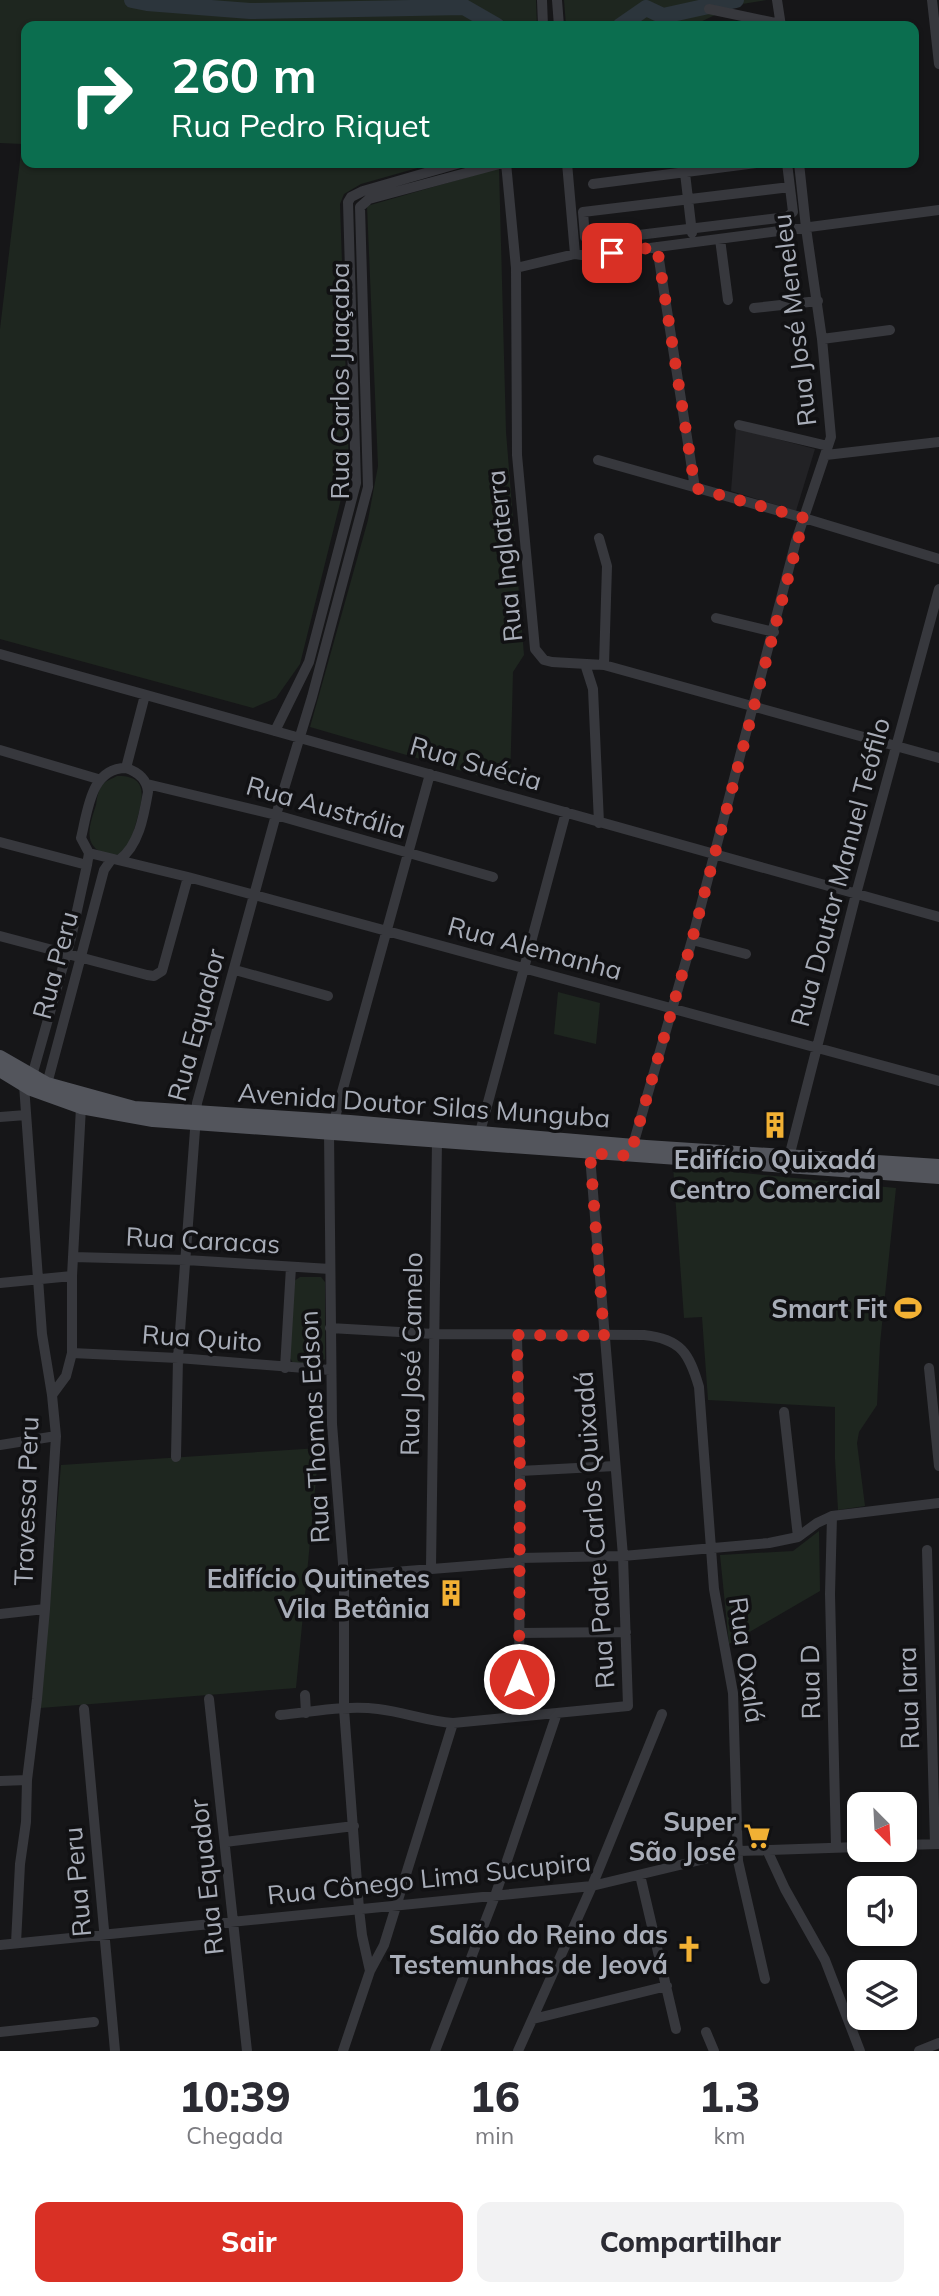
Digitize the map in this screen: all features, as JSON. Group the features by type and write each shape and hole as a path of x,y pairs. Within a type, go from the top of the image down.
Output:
{"main road":[{"name":"Avenida Doutor Silas Munguba","path":"0,1057 28,1080 134,1108 196,1118 480,1132 590,1148"},
{"name":"Avenida Doutor Silas Munguba","path":"0,1070 28,1080 81,1107 153,1120 196,1118"},
{"name":"Avenida Doutor Silas Munguba","path":"331,1126 437,1141 590,1148 788,1162 938,1166"}],"street":[{"path":"542,0 543,21"},
{"path":"558,0 559,21"},
{"path":"777,0 780,21"},
{"path":"932,0 939,64"},
{"path":"709,9 762,21"},
{"name":"Rua Carlos Juaçaba","path":"275,731 309,662 354,499 357,466 347,206 349,199 363,191 443,168"},
{"name":"Rua Carlos Juaçaba","path":"298,738 309,708 368,487 359,210 369,199 486,168"},
{"name":"Rua Inglaterra","path":"506,168 516,268 517,455 535,649 544,660 604,665 939,758"},
{"path":"567,168 575,254"},
{"path":"593,184 720,168"},
{"path":"788,168 793,212 790,216 589,241 585,237 583,212 790,187"},
{"name":"Rua José Meneleu","path":"631,1151 692,940 804,518 827,451 831,426 818,300 800,168"},
{"path":"685,173 694,243"},
{"path":"516,268 575,254 589,256 939,210"},
{"path":"719,239 728,300"},
{"path":"657,247 695,488"},
{"path":"754,309 818,300"},
{"path":"822,339 890,330"},
{"path":"352,336 365,334"},
{"path":"739,425 827,451 939,442"},
{"path":"598,460 939,559"},
{"path":"599,538 607,566 604,665"},
{"name":"Rua Doutor Manuel Teófilo","path":"788,1162 856,894 939,589"},
{"path":"716,618 774,632"},
{"name":"Rua Suécia","path":"0,654 939,917"},
{"path":"585,664 593,690 599,823"},
{"path":"127,768 145,695"},
{"path":"289,703 289,710 296,717 303,716 309,708"},
{"name":"Rua Equador","path":"176,1457 178,1358 196,1118 298,738"},
{"path":"0,750 98,779 110,770 127,768 138,773 147,784"},
{"name":"Rua Thomas Edson","path":"370,1971 359,1909 344,1709 344,1576 330,1370 331,1126 430,774"},
{"name":"Rua Peru","path":"52,1395 42,1334 26,1115 28,1080 44,1039 67,952 88,859 81,838 98,779"},
{"name":"Rua Austrália","path":"147,784 276,815 493,877"},
{"name":"Rua Peru","path":"47,1084 104,870 126,855 135,841 147,798 147,784"},
{"path":"480,1132 566,812"},
{"path":"0,842 88,859 115,860"},
{"name":"Rua Alemanha","path":"115,860 188,877 939,1081"},
{"path":"0,936 154,976 162,971 188,877"},
{"path":"692,940 746,954"},
{"path":"235,970 328,996"},
{"path":"44,1039 57,1043"},
{"name":"Travessa Peru","path":"16,1943 27,1780 45,1609 56,1436 52,1395 66,1376 72,1353 72,1276 81,1107"},
{"path":"0,1117 26,1115"},
{"name":"Rua José Camelo","path":"431,1567 437,1141"},
{"name":"Rua Padre Carlos Quixadá","path":"557,1713 628,1706 623,1556 590,1148"},
{"name":"Rua Caracas","path":"73,1257 186,1259 330,1269"},
{"path":"285,1368 291,1267"},
{"path":"0,1283 72,1276"},
{"path":"330,1328 434,1334 604,1336"},
{"path":"517,1335 520,1471 519,1716"},
{"name":"Rua Oxalá","path":"604,1336 644,1335 664,1337 674,1342 681,1347 692,1364 699,1387 711,1549 724,1656 733,1693 738,1861 765,1979"},
{"name":"Rua Quito","path":"72,1353 330,1370"},
{"path":"929,1368 939,1466"},
{"path":"784,1412 798,1537"},
{"path":"0,1445 56,1436"},
{"path":"520,1471 615,1466"},
{"path":"344,1576 519,1560 711,1549 798,1537 832,1516 939,1503"},
{"name":"Rua D","path":"832,1516 830,1608 836,1847"},
{"name":"Rua Iara","path":"927,1550 937,1844"},
{"path":"0,1614 45,1609"},
{"path":"519,1633 626,1632"},
{"path":"305,1695 306,1713"},
{"name":"Rua Equador","path":"209,1699 247,2051"},
{"name":"Rua Peru","path":"83,1709 115,2051"},
{"path":"280,1715 378,1709 433,1722 453,1723 557,1713 495,1896 435,2051"},
{"path":"518,2051 592,1886 662,1714"},
{"path":"343,2051 370,1971 384,1945 453,1723"},
{"path":"0,1781 27,1780"},
{"path":"225,1842 354,1826"},
{"path":"917,1845 937,1844"},
{"name":"Rua Cônego Lima Sucupira","path":"0,1945 592,1886 738,1851 847,1847"},
{"path":"767,1850 785,1889 825,1960 860,2051"},
{"path":"640,1875 676,2029"},
{"path":"534,2019 667,1986"},
{"path":"0,2032 94,2022"},
{"path":"706,2032 714,2051"},
{"path":"919,2051 939,2043"}],"shaded area":[{"path":"0,0 536,0 537,21 21,21 21,144 0,143"},
{"path":"564,0 767,0 736,5 702,21 566,21"},
{"path":"21,152 21,168 417,168 361,184 344,194 340,204 349,467 300,664 276,698 253,708 0,639 0,329"},
{"path":"499,168 506,432 524,655 513,672 510,785 310,727 368,520 378,466 367,206"},
{"path":"736,428 815,449 796,511 731,491"},
{"path":"117,776 135,780 140,785 142,798 130,842 120,853 113,855 93,846 90,834 100,789"},
{"path":"558,992 600,1003 596,1044 554,1034"},
{"path":"673,1166 896,1188 880,1344 877,1405 859,1432 857,1443 865,1506 838,1510 835,1407 708,1400 702,1317 684,1318"},
{"path":"300,1277 321,1277 325,1282 325,1359 320,1364 293,1363 290,1358 294,1281"},
{"path":"319,1448 296,1688 40,1708 61,1465"},
{"path":"819,1531 820,1591 729,1644 720,1555 793,1551"}],"waterway":[{"path":"132,0 250,11 464,7 488,21"},
{"path":"627,21 646,8 663,16 736,0"}],"place":[{"name":"Edifício Quixadá Centro Comercial","path":"775,1125"},
{"name":"Smart Fit","path":"908,1308"},
{"name":"Edifício Quitinetes Vila Betânia","path":"451,1593"},
{"name":"Super São José","path":"757,1836"},
{"name":"Salão do Reino das Testemunhas de Jeová","path":"689,1949"}],"route":[{"path":"519,1679 520,1471 517,1335 604,1336 590,1153 630,1156 692,940 804,518 695,488 657,247 612,253"}]}
